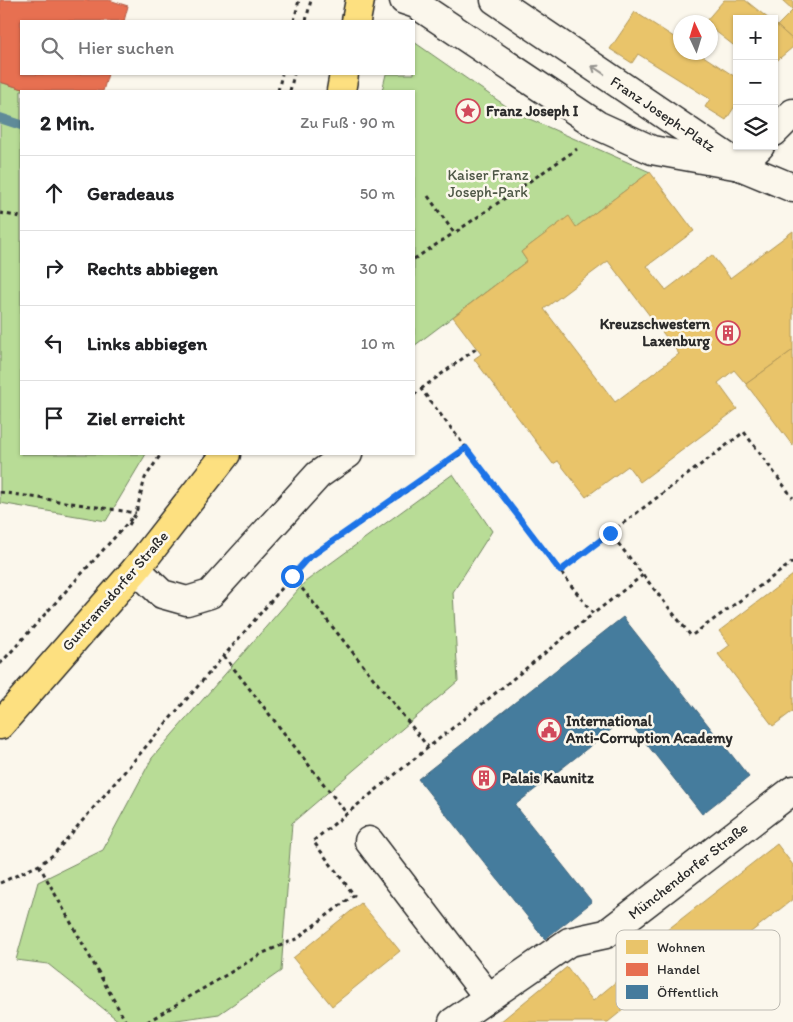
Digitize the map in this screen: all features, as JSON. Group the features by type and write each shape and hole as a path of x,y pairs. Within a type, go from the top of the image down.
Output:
{"main road":[{"path":"356,20 360,0"},
{"path":"340,90 344,75"},
{"name":"Guntramsdorfer Straße","path":"0,725 136,569 225,455"}],"street":[{"name":"Franz Joseph-Platz","path":"404,0 416,4 606,129 652,150 740,166"},
{"name":"Franz Joseph-Platz","path":"495,0 740,166"},
{"path":"778,128 793,114"},
{"path":"756,150 740,166 793,188"},
{"path":"136,569 162,594 187,601 210,594 318,475 347,455"},
{"name":"Münchendorfer Straße","path":"453,1022 568,942 606,934 793,790"},
{"path":"369,841 488,997"}],"path":[{"path":"294,20 299,0"},
{"path":"306,20 311,0"},
{"path":"278,90 282,75"},
{"path":"290,90 294,75"},
{"path":"415,258 606,129"},
{"path":"428,196 454,233"},
{"path":"0,213 20,217"},
{"path":"415,394 477,348"},
{"path":"421,389 592,614 643,575"},
{"path":"560,571 744,432 793,498"},
{"path":"0,883 39,865 53,855 307,559 466,448"},
{"path":"0,664 136,513 145,478 160,455"},
{"path":"0,492 136,513"},
{"path":"610,533 690,636 793,562"},
{"path":"292,576 428,747"},
{"path":"224,656 347,814"},
{"path":"39,865 126,1022"}],"green space":[{"name":"Kaiser Franz Joseph-Park","path":"415,43 516,113 650,172 576,227 568,217 521,252 527,261 415,345 415,90 382,90 386,75 415,75"},
{"path":"0,82 27,90 20,90 20,455 145,455 106,521 0,503"},
{"path":"453,474 492,531 453,592 458,681 292,823 281,971 219,1014 163,1022 120,1022 48,964 16,960 38,882 103,850 152,758 305,582"}],"building: Wohnen":[{"path":"724,0 745,0 764,15 733,15 733,45 718,33 718,15 711,15"},
{"path":"782,0 793,0 793,10"},
{"path":"793,10 793,40 778,27"},
{"path":"635,12 673,36 673,60 709,60 733,75 733,109 726,120 705,107 710,99 638,54 632,63 610,49"},
{"path":"778,27 793,40 793,47 778,60"},
{"name":"Kreuzschwestern Laxenburg","path":"650,172 694,231 647,266 666,290 712,255 730,278 793,231 793,350 746,384 734,370 718,383 737,409 640,482 628,466 586,497 558,461 553,464 474,359 481,354 453,317 527,261 521,252 569,216 576,227","holes":["608,261 679,354 615,402 544,309"]},
{"path":"793,350 793,446 746,384"},
{"path":"793,575 793,711 773,726 718,654 730,645 719,631"},
{"path":"777,844 793,865 793,899 754,930 667,930"},
{"path":"361,903 400,951 332,1006 293,958"},
{"path":"567,967 593,1001 616,982 616,1010 623,1010 608,1022 500,1022"}],"building: Handel":[{"path":"0,0 109,0 128,6 124,20 20,20 20,75 108,75 103,90 27,90 0,82"}],"building: Öffentlich":[{"name":"Palais Kaunitz","path":"623,617 749,777 702,814 626,718 515,805 592,902 545,939 418,779"}],"waterway":[{"path":"0,118 20,125"}],"place":[{"name":"Franz Joseph I","path":"468,111"},
{"name":"Kreuzschwestern Laxenburg","path":"728,333"},
{"name":"International Anti-Corruption Academy","path":"549,730"},
{"name":"Palais Kaunitz","path":"484,778"}],"route":[{"path":"292,576 307,559 466,448 560,571 610,533"}]}
